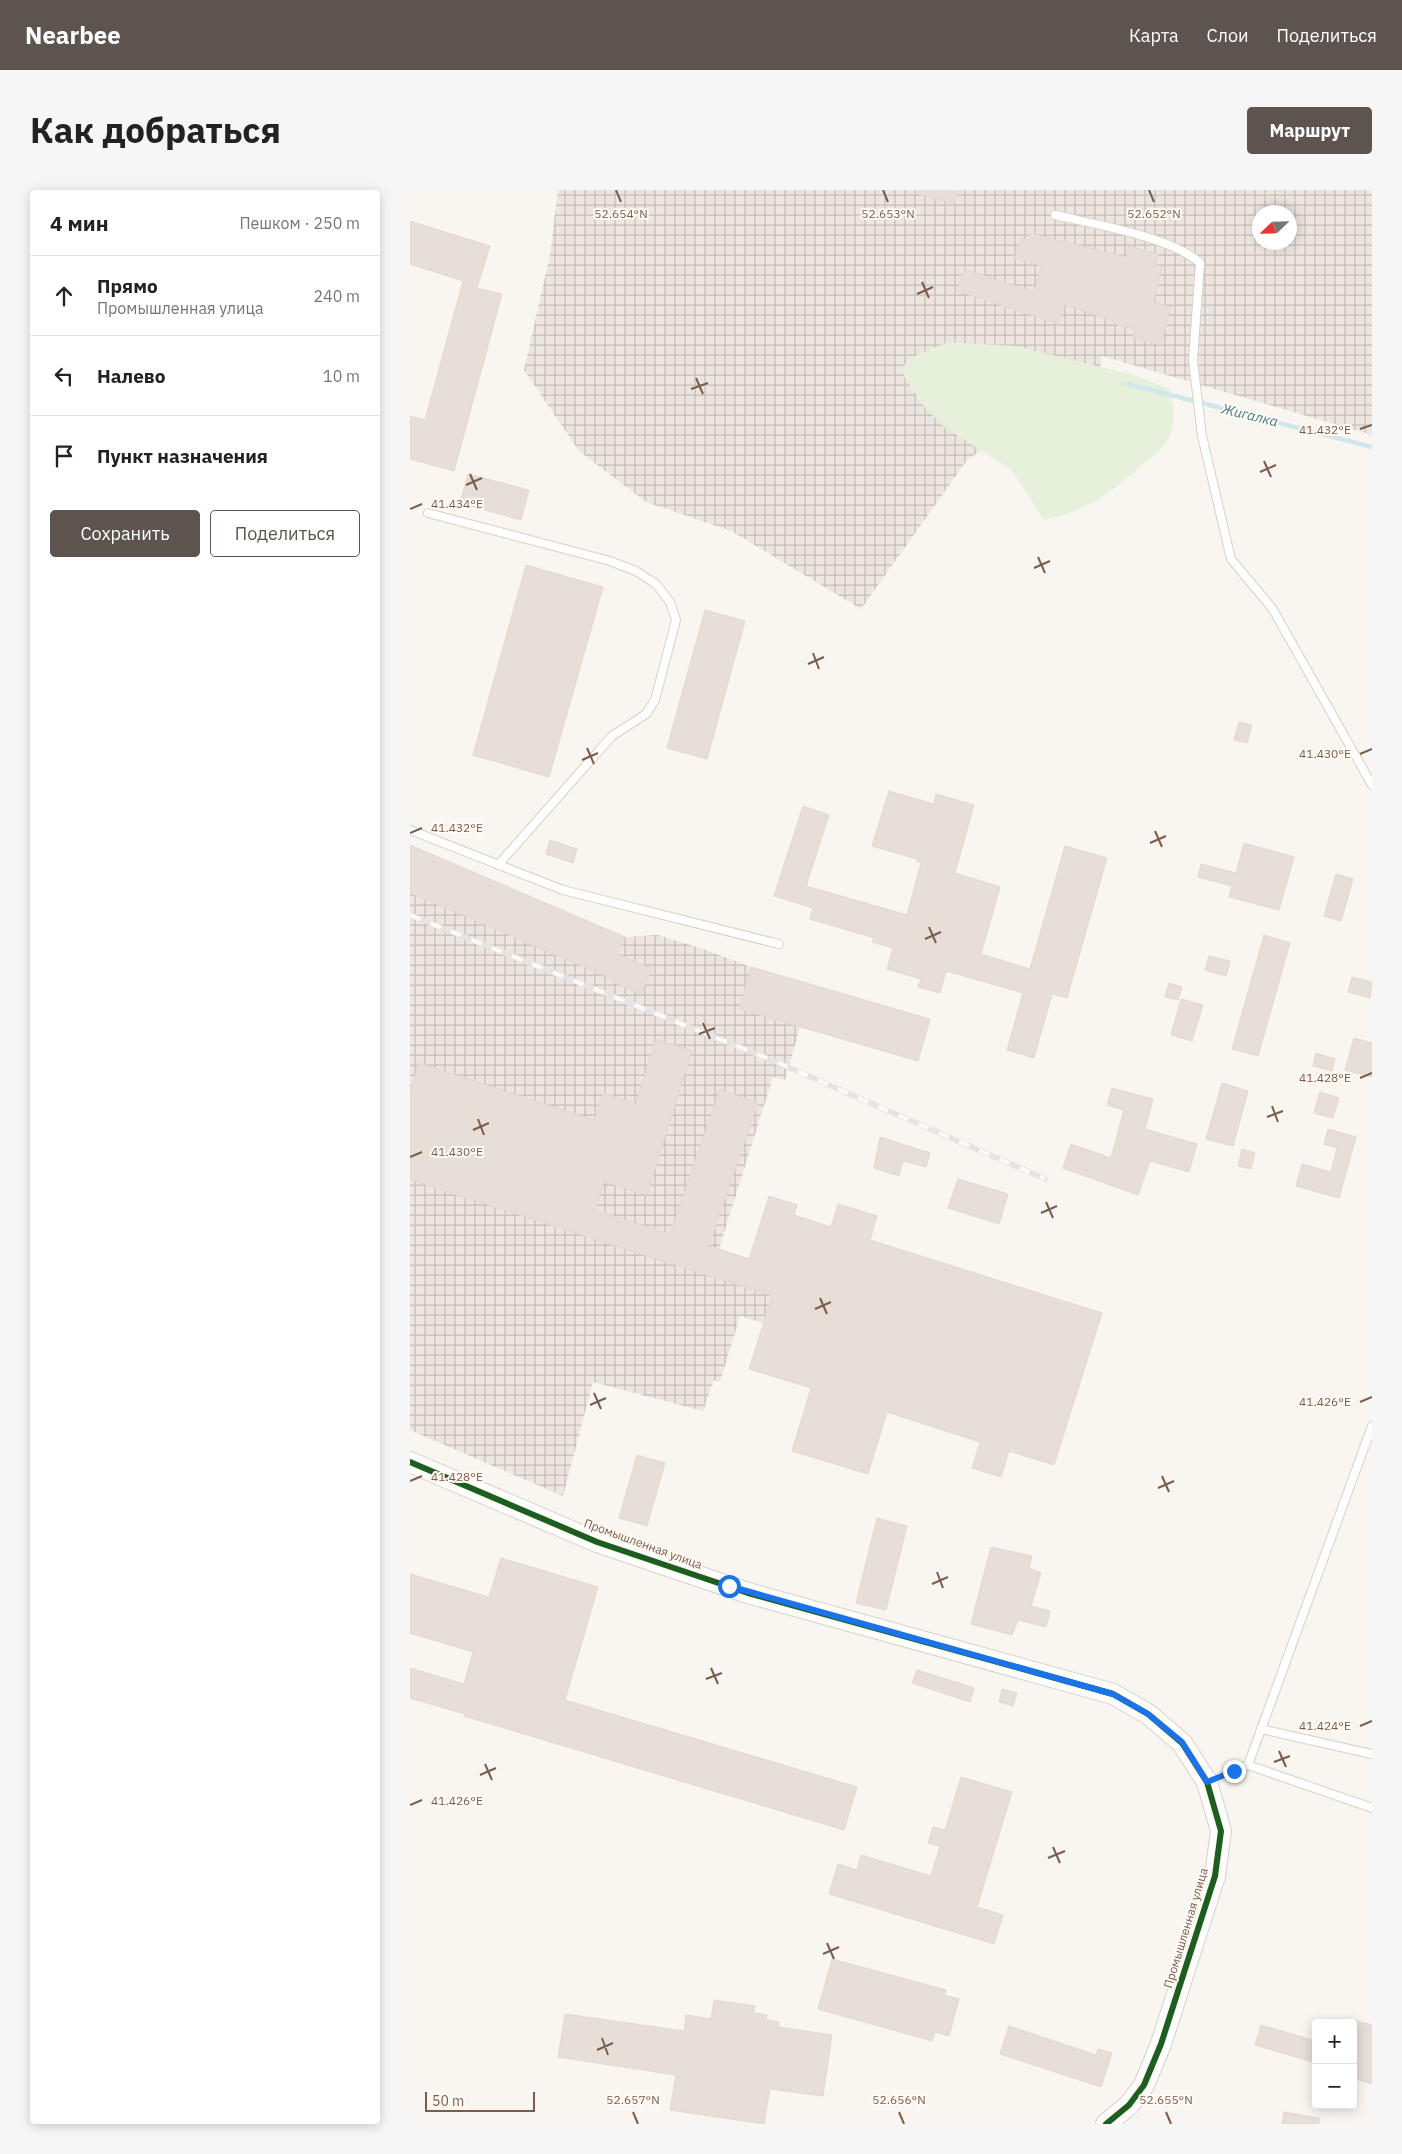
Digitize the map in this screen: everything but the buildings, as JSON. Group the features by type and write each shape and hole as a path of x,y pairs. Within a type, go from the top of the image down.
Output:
{"street":[{"name":"Промышленная улица","path":"410,1462 597,1542 748,1593 1113,1694 1148,1714 1182,1742 1207,1782 1221,1831 1215,1876 1161,2044 1144,2085 1129,2105 1106,2124"}],"lane":[{"path":"1054,215 1137,234 1191,255 1200,263 1193,360 1202,436 1231,559 1272,608 1372,785"},
{"path":"428,513 610,561 636,571 656,584 670,602 676,620 655,700 646,714 612,736 498,864"},
{"path":"410,830 563,890 779,944"},
{"path":"1248,1765 1372,1426"},
{"path":"1261,1729 1372,1754"},
{"path":"1207,1782 1248,1765 1372,1808"}],"shaded area":[{"path":"558,190 1372,190 1372,435 1102,356 1091,411 990,445 968,459 861,609 731,531 646,502 579,451 524,370 550,255"},
{"path":"410,893 608,977 625,937 658,935 706,950 751,967 739,1009 800,1027 785,1080 773,1077 719,1249 780,1269 763,1323 740,1316 720,1382 714,1380 703,1411 593,1382 563,1496 410,1430"}],"green space":[{"path":"948,342 1015,346 1134,375 1170,389 1174,419 1171,433 1163,447 1109,492 1080,509 1044,520 1012,470 944,427 922,404 904,376 904,366 910,358"}],"waterway":[{"name":"Жигалка","path":"1128,384 1372,447"}],"railway":[{"path":"410,915 774,1061 1045,1179"}],"cycle path":[{"path":"410,1462 597,1542 748,1593 1113,1694 1148,1714 1182,1743 1207,1782 1221,1831 1215,1876 1161,2044 1144,2085 1129,2105 1106,2124"}],"route":[{"path":"729,1586 748,1593 1113,1694 1148,1714 1182,1742 1207,1782 1234,1771"}]}
